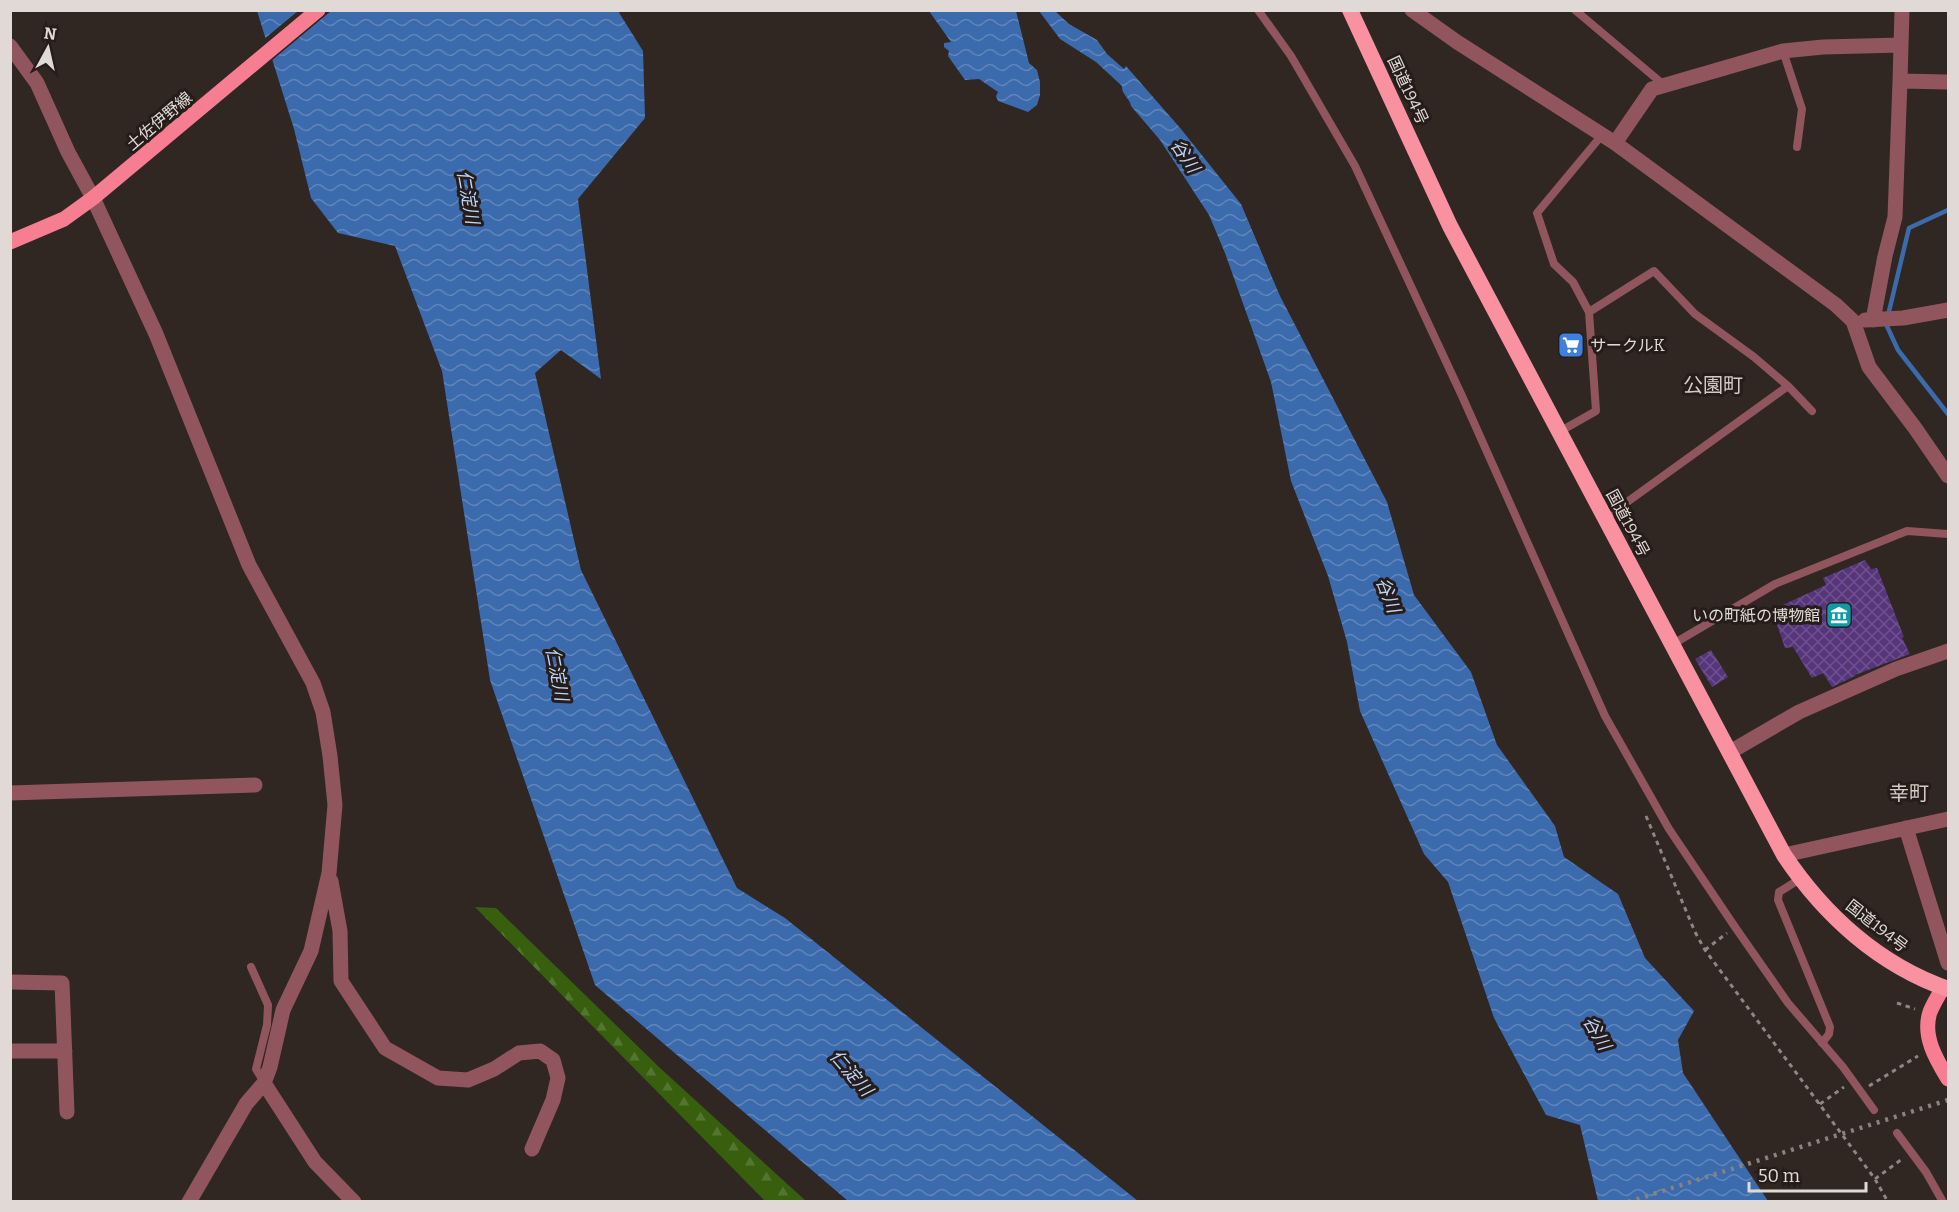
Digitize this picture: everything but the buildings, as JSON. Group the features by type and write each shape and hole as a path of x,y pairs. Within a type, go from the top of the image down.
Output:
{"highway":[{"name":"国道194号","path":"1350,10 1450,226 1784,855 1816,899 1836,919 1877,952 1915,975 1947,984"}],"main road":[{"name":"土佐伊野線","path":"10,242 64,219 93,198 318,10"},
{"path":"1947,984 1929,1014 1928,1033 1932,1051 1948,1078"}],"street":[{"path":"1412,10 1457,42 1609,139 1836,305 1853,321 1869,367 1916,428 1948,476"},
{"path":"1873,320 1895,217 1902,10"},
{"path":"1609,139 1652,89 1783,51 1822,47 1901,45"},
{"path":"10,46 37,82 68,153 93,198 156,334 249,566 313,683 323,712 330,756 335,805 329,873 311,951 283,1010 264,1083 246,1104 189,1202"},
{"path":"1900,81 1948,82"},
{"path":"1853,321 1903,318 1948,310"},
{"path":"1730,752 1799,712 1896,669 1948,651"},
{"path":"10,793 255,785"},
{"path":"1784,855 1948,819"},
{"path":"1906,828 1948,963"},
{"path":"329,873 340,931 341,981 385,1048 438,1078 468,1080 494,1069 519,1053 540,1052 553,1060 558,1078 553,1100 532,1149"},
{"path":"10,982 62,983 67,1112"},
{"path":"10,1051 64,1051"},
{"path":"264,1083 315,1162 354,1202"}],"lane":[{"path":"1258,10 1291,56 1355,166 1462,396 1605,716 1669,829 1735,927 1788,1003 1874,1110"},
{"path":"1575,10 1665,85"},
{"path":"1783,51 1802,109 1797,147"},
{"path":"1559,432 1596,411 1589,312 1573,282 1554,264 1537,213 1609,139"},
{"path":"1589,312 1654,271 1695,314 1754,357 1788,386 1812,411"},
{"path":"1605,518 1788,386"},
{"path":"1672,644 1786,579 1907,531 1948,534"},
{"path":"1800,879 1779,892 1778,900 1830,1027 1829,1034 1822,1043"},
{"path":"251,967 268,1005 267,1025 256,1069 264,1083"},
{"path":"1897,1133 1926,1172 1943,1202"}],"path":[{"path":"1644,811 1695,932 1705,950 1875,1179 1888,1202"},
{"path":"1705,950 1735,927"},
{"path":"1861,1091 1918,1056"},
{"path":"1820,1104 1853,1081"},
{"path":"1875,1179 1911,1152"}],"green space":[{"path":"475,907 496,908 660,1068 806,1201 765,1201"}],"water":[{"name":"仁淀川","path":"257,11 618,11 643,51 645,118 578,199 601,379 561,350 535,373 581,570 737,888 785,918 1138,1201 848,1201 595,985 490,680 442,371 395,246 338,233 311,198 294,129"},
{"path":"929,11 1016,11 1029,63 1037,70 1040,82 1037,105 1028,112 998,101 996,96 998,92 979,79 965,80 948,56 949,51 944,47 944,43 951,42"},
{"name":"谷川","path":"1039,11 1055,11 1069,24 1097,40 1107,54 1124,69 1126,66 1181,129 1241,204 1280,296 1387,502 1414,595 1471,672 1497,745 1555,826 1564,857 1618,894 1645,958 1694,1011 1678,1040 1683,1073 1768,1201 1598,1201 1580,1125 1546,1115 1494,1018 1448,882 1424,854 1360,711 1347,642 1328,576 1291,481 1271,382 1209,215 1160,140 1131,106 1122,86 1096,62 1060,39"}],"pier":[{"path":"298,11 331,11 270,62 263,40"}],"waterway":[{"path":"1948,210 1909,228 1886,324 1898,350 1948,414"}],"railway":[{"path":"1628,1202 1948,1100"}],"place":[{"name":"サークルK","path":"1571,345"},
{"name":"いの町紙の博物館","path":"1839,615"}],"district":[{"name":"公園町","path":"1713,385"},
{"name":"幸町","path":"1909,793"}]}
